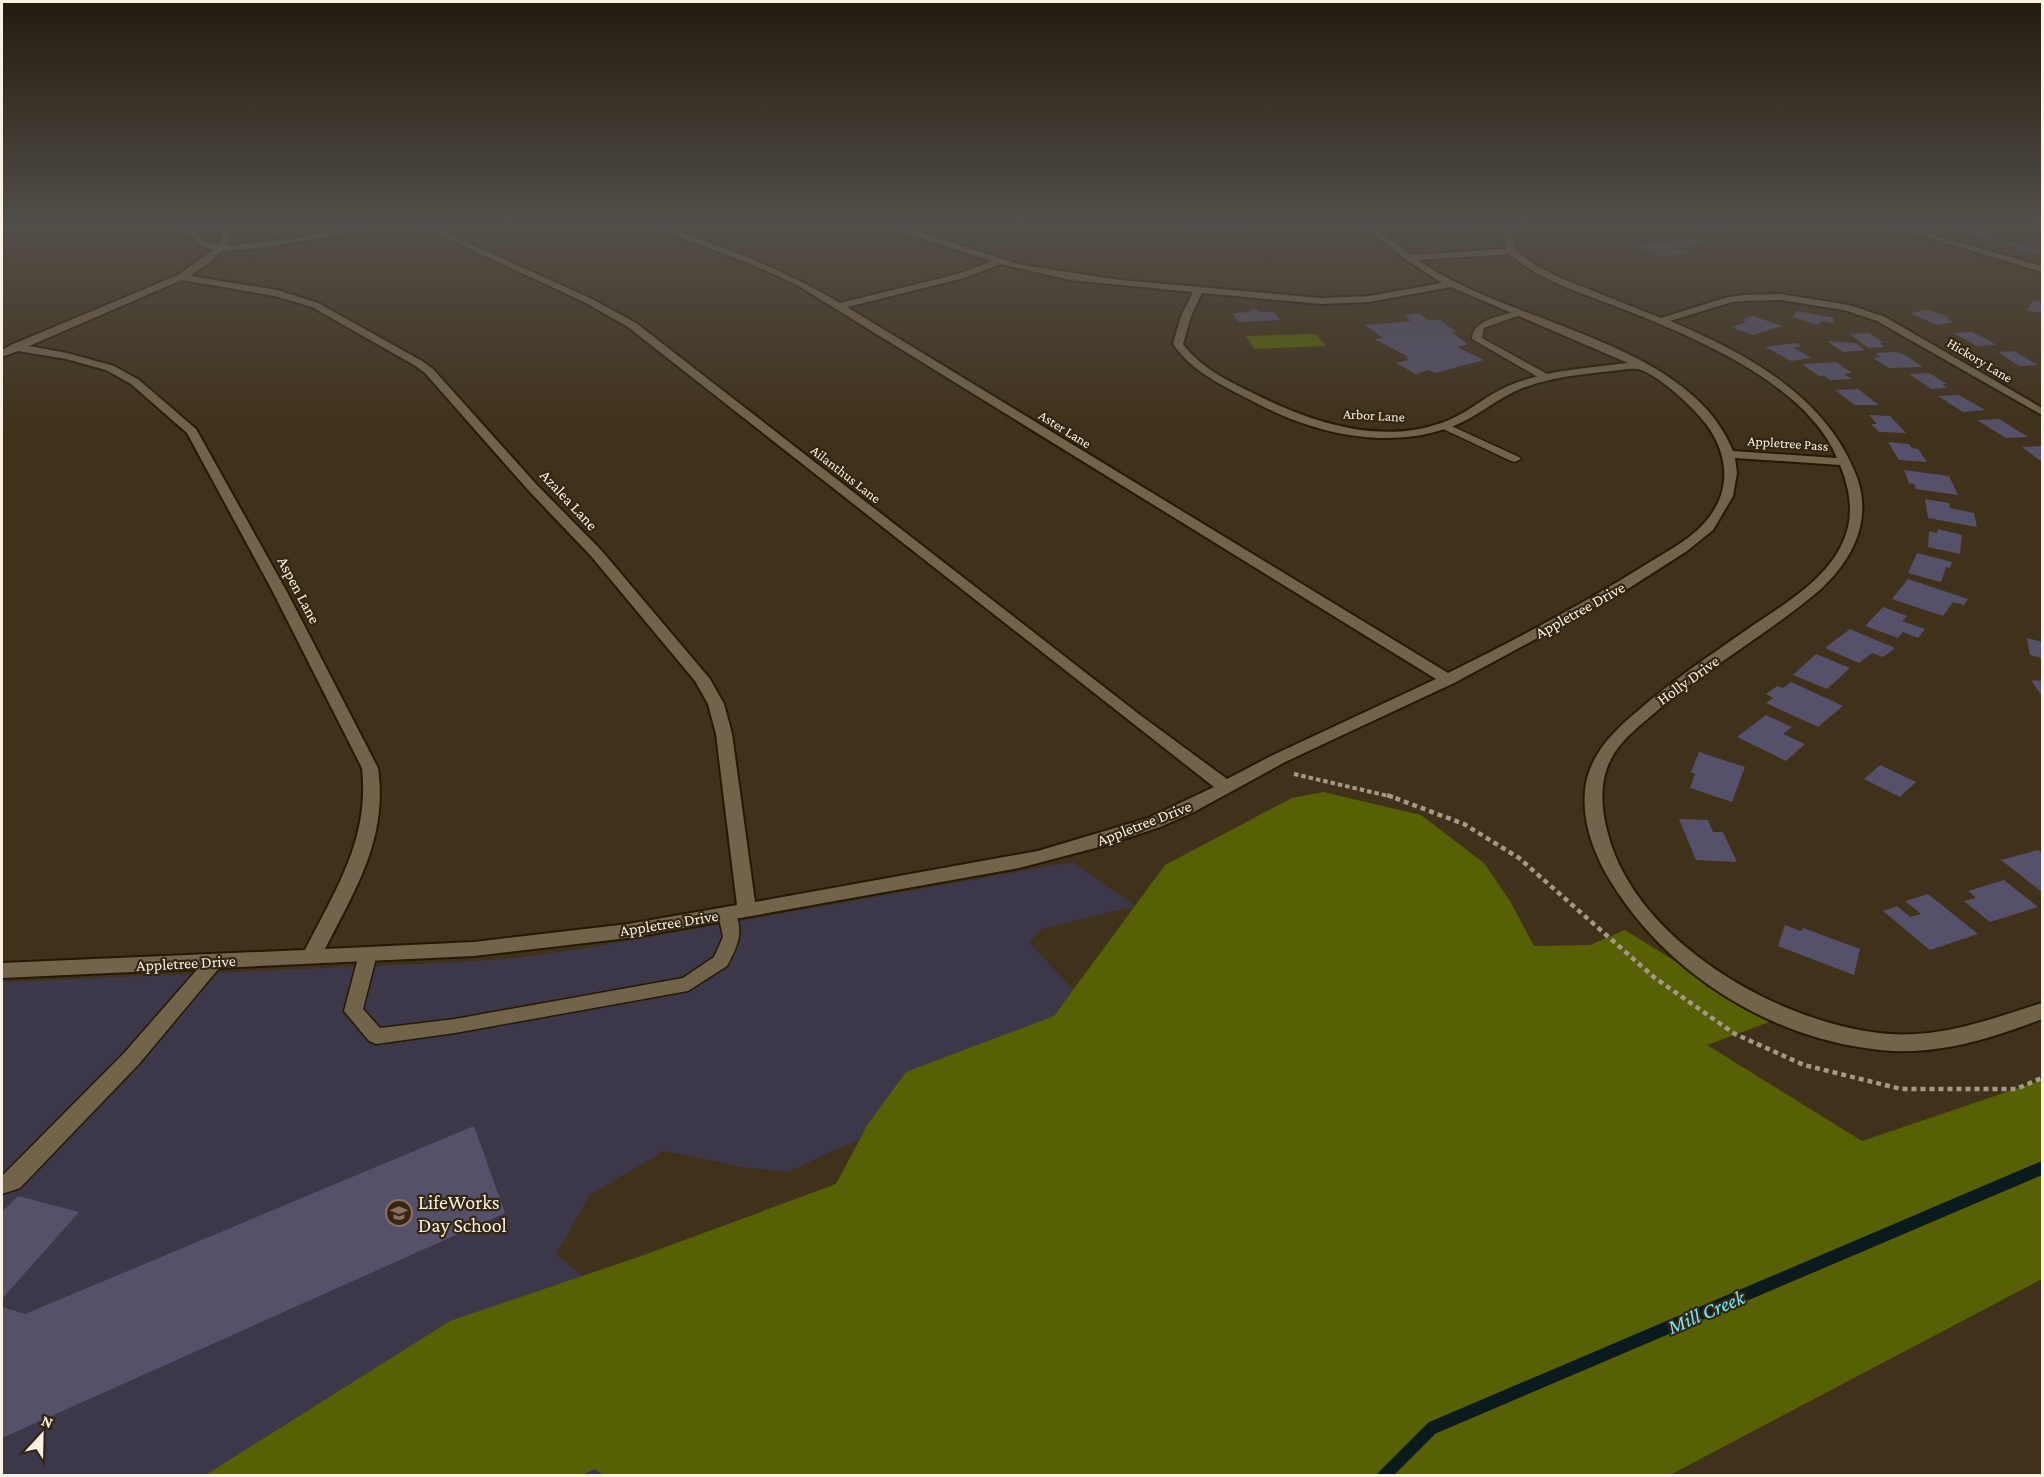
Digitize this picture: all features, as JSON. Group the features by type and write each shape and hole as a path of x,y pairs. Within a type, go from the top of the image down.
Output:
{"street":[{"path":"8,351 143,294"},
{"name":"Azalea Lane","path":"280,294 315,305 429,371 533,488 596,554 696,671 716,704 724,734 747,910"},
{"name":"Ailanthus Lane","path":"574,294 632,325 1134,718 1227,788"},
{"name":"Aster Lane","path":"815,294 1448,680"},
{"path":"836,307 889,294"},
{"name":"Arbor Lane","path":"1197,294 1186,316 1178,344 1192,363 1216,378 1290,415 1323,426 1367,433 1399,434 1445,426 1506,392 1547,378 1639,364"},
{"path":"1244,294 1348,301 1404,294"},
{"name":"Appletree Drive","path":"2,971 486,947 628,931 1018,862 1079,848 1175,814 1270,763 1448,680 1581,612 1684,547 1707,528 1722,508 1730,492 1731,467 1728,454 1722,438 1705,414 1685,395 1639,364 1602,346 1475,294"},
{"name":"Holly Drive","path":"1591,294 1661,321 1747,363 1789,392 1826,429 1846,462 1853,480 1858,518 1854,533 1840,561 1825,578 1654,704 1627,729 1607,752 1600,765 1594,790 1595,817 1606,858 1618,881 1653,927 1679,952 1734,991 1795,1021 1861,1040 1898,1044 1930,1043 2000,1028 2043,1011"},
{"name":"Hickory Lane","path":"1661,321 1731,299 1780,297 1846,307 1881,319 2043,412"},
{"name":"Aspen Lane","path":"8,351 67,356 110,368 135,382 192,431 280,592 370,768 374,797 370,824 354,870 311,957"},
{"name":"Appletree Pass","path":"1728,454 1846,462"}],"lane":[{"path":"1521,313 1481,326 1477,332 1477,339 1547,378"},
{"path":"1445,426 1515,459"},
{"path":"368,954 354,1011 376,1036 455,1026 688,984 721,961 732,937 727,913"},
{"path":"2,1185 12,1181 132,1058 214,962"}],"shaded area":[{"path":"1073,862 1135,906 1042,929 1029,942 1073,990 1054,1016 897,1121 788,1172 742,1167 664,1151 590,1195 556,1254 828,1475 2,1475 2,982 518,958 581,949"}],"green space":[{"path":"1316,334 1326,346 1254,349 1246,336"},
{"path":"1323,792 1421,815 1484,863 1510,901 1534,946 1590,945 1625,930 1772,1021 1707,1045 1862,1141 2042,1080 2042,1279 1670,1475 606,1476 594,1469 581,1476 204,1476 450,1321 644,1255 836,1184 868,1124 906,1072 1054,1016 1165,865 1292,798"}],"building":[{"path":"2033,300 2042,302 2042,313 2027,310"},
{"path":"1258,309 1260,312 1274,312 1280,320 1238,322 1232,313 1251,312 1249,310"},
{"path":"1927,310 1950,317 1945,318 1954,322 1937,325 1910,313"},
{"path":"1797,311 1835,318 1832,323 1821,321 1818,325 1792,317"},
{"path":"1419,313 1428,320 1440,320 1456,332 1452,333 1468,344 1457,347 1484,360 1435,373 1428,370 1416,374 1396,363 1409,360 1406,357 1409,357 1374,339 1383,338 1365,325 1411,321 1404,315"},
{"path":"1753,316 1782,326 1753,335 1731,327 1747,322 1741,320"},
{"path":"1972,332 1997,345 1977,346 1953,333"},
{"path":"1869,333 1884,343 1880,343 1885,347 1869,348 1849,334"},
{"path":"1827,341 1855,343 1865,350 1843,352"},
{"path":"1796,343 1802,346 1793,348 1812,358 1791,361 1765,347"},
{"path":"2014,351 2038,365 2019,366 1998,352"},
{"path":"1896,352 1923,367 1889,368 1873,358 1881,357 1875,353"},
{"path":"1836,362 1852,373 1844,374 1852,379 1830,380 1819,376 1802,364"},
{"path":"1929,373 1947,384 1942,384 1947,388 1931,389 1909,374"},
{"path":"1858,389 1879,405 1855,405 1835,390"},
{"path":"1959,395 1985,410 1963,412 1938,396"},
{"path":"1869,415 1890,416 1906,433 1879,432 1871,424 1877,424"},
{"path":"1999,419 2028,437 2006,438 1977,420"},
{"path":"1888,442 1909,444 1912,448 1918,449 1927,462 1899,460"},
{"path":"2042,446 2042,462 2022,447"},
{"path":"1904,470 1949,476 1958,495 1916,489 1914,484 1909,483"},
{"path":"1925,499 1949,503 1950,508 1974,513 1977,527 1928,518"},
{"path":"1938,529 1962,535 1960,554 1928,547 1929,531 1937,533"},
{"path":"1917,553 1952,562 1950,568 1946,567 1941,582 1908,573"},
{"path":"1908,579 1968,599 1964,605 1953,602 1943,616 1892,599"},
{"path":"1883,607 1907,616 1902,621 1925,629 1918,638 1903,632 1898,638 1865,626"},
{"path":"1850,629 1895,648 1883,657 1872,653 1859,663 1825,648"},
{"path":"2027,638 2042,642 2042,658 2030,655"},
{"path":"1816,654 1850,668 1827,689 1793,675"},
{"path":"2031,680 2042,681 2042,696"},
{"path":"1791,682 1843,706 1818,727 1766,703 1773,698 1766,694 1777,686 1783,688"},
{"path":"1766,715 1792,727 1783,734 1805,744 1786,761 1737,737"},
{"path":"1699,752 1745,767 1732,802 1690,788 1695,774 1691,772"},
{"path":"1880,765 1916,782 1900,797 1864,779"},
{"path":"1679,819 1708,820 1713,832 1723,832 1737,862 1696,860"},
{"path":"2038,850 2042,853 2042,892 2001,860"},
{"path":"2004,880 2038,907 1990,922 1964,901 1976,898 1968,891"},
{"path":"1928,894 1978,934 1930,950 1883,911 1897,906 1910,917 1921,914 1905,901"},
{"path":"1785,925 1801,931 1803,928 1860,949 1854,975 1778,946"},
{"name":"LifeWorks Day School","path":"474,1126 505,1213 2,1438 2,1307 25,1314"},
{"path":"18,1196 79,1212 2,1299 2,1212"}],"waterway":[{"name":"Mill Creek","path":"1384,1476 1432,1428 2042,1168"}],"place":[{"name":"LifeWorks Day School","path":"399,1213"}]}
